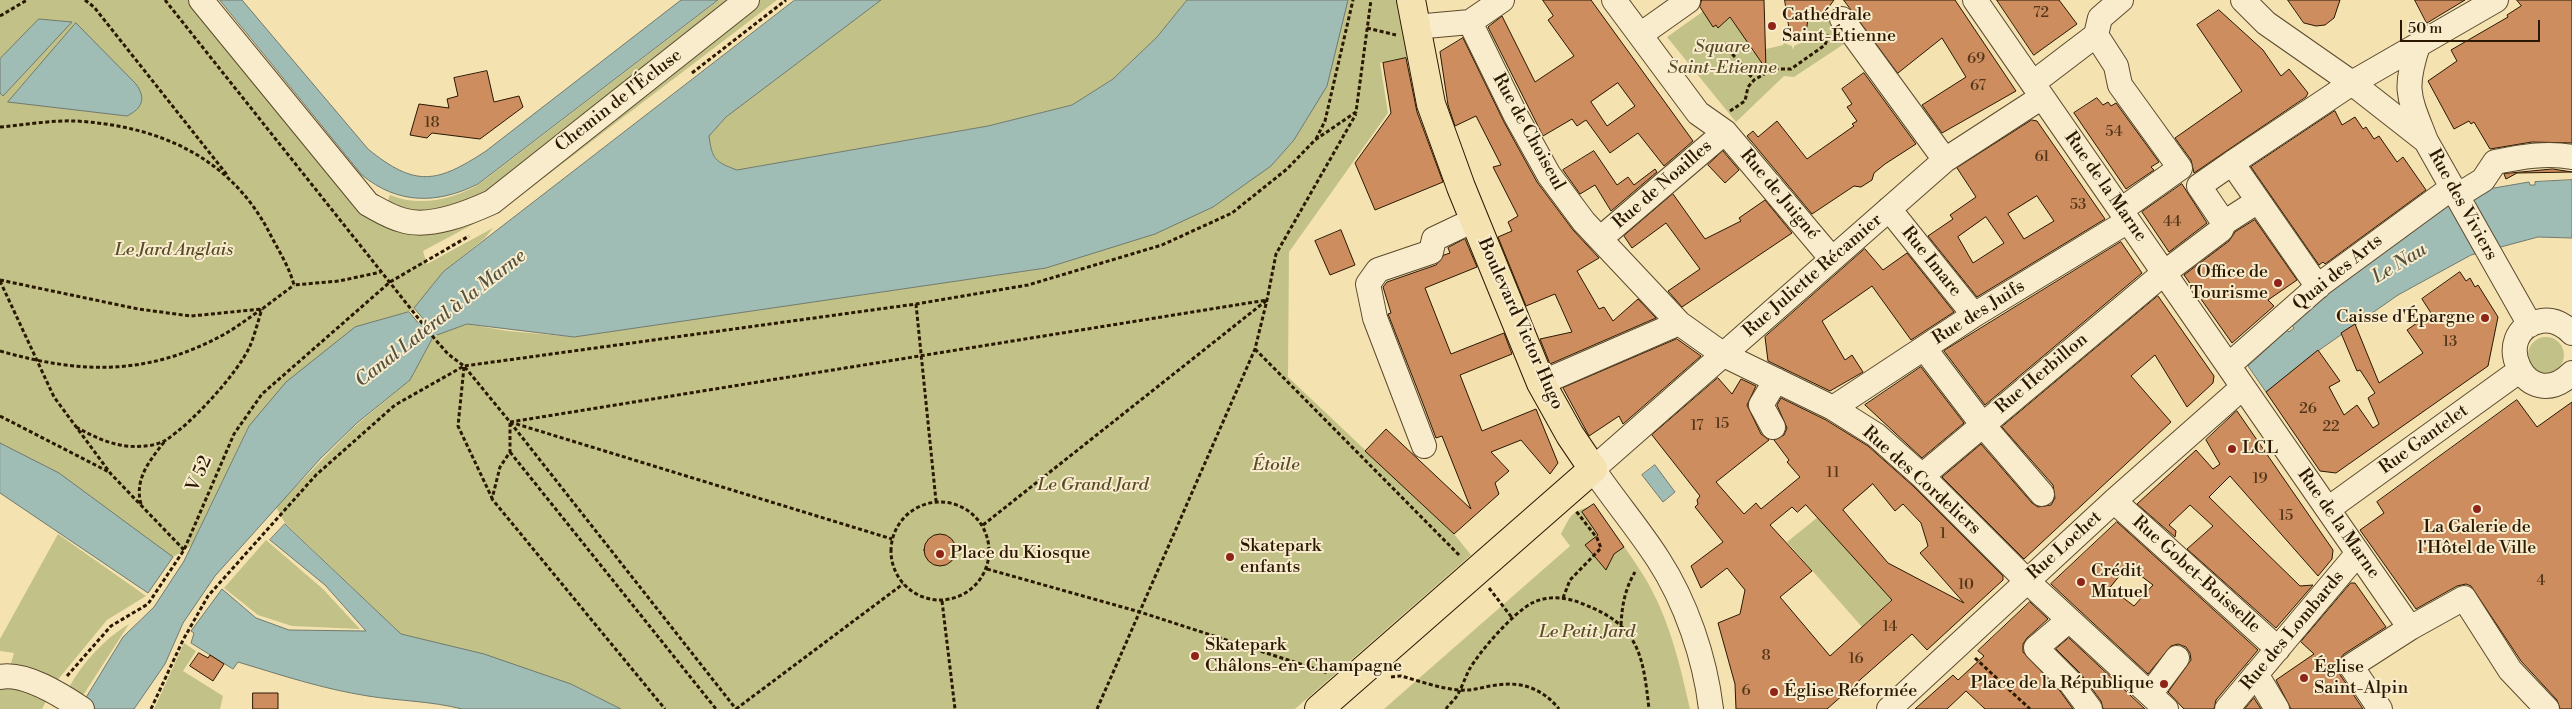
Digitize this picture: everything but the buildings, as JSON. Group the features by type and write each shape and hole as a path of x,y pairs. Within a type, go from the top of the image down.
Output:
{"main road":[{"name":"Boulevard Victor Hugo","path":"1411,0 1407,32 1431,104 1474,220 1541,383 1570,436 1593,469"},
{"path":"1319,709 1593,469"}],"street":[{"name":"Chemin de l'Écluse","path":"201,0 368,204 404,221 434,221 464,215 492,202 747,0"},
{"path":"1407,32 1470,22 1502,0"},
{"name":"Rue de Juigné","path":"1614,0 1698,113 1727,122 1832,259"},
{"name":"Rue de la Marne","path":"1975,0 2408,625"},
{"path":"2096,35 2100,18 2121,0"},
{"name":"Rue des Viviers","path":"2242,0 2266,23 2352,83 2426,141 2530,325"},
{"path":"2224,223 2199,186 2352,83 2496,0"},
{"path":"1640,35 1688,1"},
{"path":"1842,19 1946,160"},
{"name":"Rue de Choiseul","path":"1470,22 1516,116 1549,175 1584,222 1679,323 1724,355"},
{"name":"Rue Juliette Récamier","path":"1593,469 1889,209 1946,160 2037,90 2096,35"},
{"name":"Rue des Juifs","path":"1833,408 2125,216 2180,168 2120,84 2116,66 2096,35"},
{"path":"2418,45 2410,72 2408,94 2426,141"},
{"name":"Rue de Noailles","path":"1601,238 1727,122"},
{"name":"Quai des Arts","path":"2240,382 2318,287 2455,192 2483,180 2495,162 2539,156 2560,155 2572,157"},
{"path":"2232,163 2318,287"},
{"name":"Rue Herbillon","path":"1922,476 2164,272 2221,230 2224,223 2258,201"},
{"name":"Rue Imare","path":"1889,209 1974,315"},
{"path":"1424,446 1375,318 1368,284 1378,270 1431,252 1434,238 1474,220"},
{"path":"2572,333 2566,326 2548,320 2530,325 2522,332 2515,346 2515,361 2519,371 2531,381 2546,386 2556,384 2572,373"},
{"path":"1541,383 1679,323"},
{"path":"1924,348 1982,424 2042,494"},
{"name":"Rue des Cordeliers","path":"1724,355 1833,408 1876,435 1922,476 2027,581 2156,700"},
{"name":"Rue Gantelet","path":"2328,509 2519,371"},
{"path":"1773,427 1761,405 1776,380"},
{"name":"Rue Lochet","path":"1890,709 2240,382"},
{"name":"Boulevard Victor Hugo","path":"1593,469 1658,560 1683,607 1700,657 1710,709"},
{"name":"Rue Gobet-Boisselle","path":"2114,501 2278,649"},
{"name":"Rue des Lombards","path":"2227,709 2358,553"},
{"path":"2380,709 2351,666 2408,625 2464,598 2510,670 2547,709"},
{"path":"2069,620 2036,648 2070,682 2090,709"},
{"path":"2156,700 2177,658"},
{"path":"2256,674 2277,709"},
{"path":"0,677 10,675 56,692 82,709"}],"path":[{"path":"0,16 27,0"},
{"path":"85,0 94,7 149,74 236,186"},
{"path":"165,0 398,293 448,354 464,366 510,422 736,709 903,584"},
{"path":"1315,140 1325,121 1353,0"},
{"path":"1097,709 1254,350 1267,300 1276,254 1356,112 1371,0"},
{"path":"1727,122 1745,101 1748,87 1754,80 1774,69 1791,68 1825,45 1834,24 1842,19"},
{"path":"1367,28 1407,32"},
{"path":"1724,44 1754,80"},
{"path":"151,709 182,640 208,596 316,475 395,405 464,366 916,304 1028,285 1162,245 1232,213 1287,169 1315,140 1356,112"},
{"path":"0,127 75,121 135,129 182,144 214,165 244,194 263,222 290,273 294,285"},
{"path":"0,351 39,362 80,368 130,368 174,356 223,335 294,285 339,281 381,272"},
{"path":"0,280 138,309 182,315 262,309"},
{"path":"0,280 54,397 73,425 111,474 184,550"},
{"name":"V 52","path":"56,692 75,664 111,626 148,604 184,550 234,434 262,394 390,282"},
{"path":"510,422 1267,300"},
{"path":"983,525 1267,300"},
{"path":"916,304 936,501"},
{"path":"141,505 140,482 150,459 214,395 234,371 250,346 262,309"},
{"path":"1254,350 1476,572 1513,619"},
{"path":"464,366 458,426 492,498 665,709"},
{"path":"0,416 111,474"},
{"path":"492,498 500,467 510,452 510,422"},
{"path":"510,422 892,539"},
{"path":"73,425 101,440 125,446 146,446 166,441"},
{"path":"510,452 716,709"},
{"path":"1562,496 1597,538 1601,548 1570,580 1563,598"},
{"path":"936,501 950,502 963,506 974,514 983,525 989,539 990,554 987,569 979,582 969,592 956,598 942,600 927,599 914,593 903,584 895,570 891,555 892,539 898,525 908,513 921,505 936,501"},
{"path":"987,569 1140,612 1350,680"},
{"path":"1621,625 1622,604 1628,584 1635,572"},
{"path":"1446,709 1459,694 1469,669 1484,649 1513,619 1531,604 1546,599 1568,598 1601,610 1626,630 1639,652 1646,676 1649,709"},
{"path":"942,600 954,709"},
{"path":"1960,644 2030,709"},
{"path":"1400,676 1459,690 1479,690 1499,684 1526,685 1550,697 1559,709"}],"green space":[{"name":"Le Jard Anglais","path":"0,0 195,0 375,217 494,213 423,251 427,264 493,228 485,238 443,272 414,308 248,427 191,546 173,557 0,474"},
{"path":"719,0 742,0 463,211 384,210 390,195 412,201 435,200 457,195 478,185"},
{"path":"750,0 777,0 499,212 496,205"},
{"path":"881,0 1187,0 1157,37 1113,79 1072,105 988,126 737,170 724,165 716,159 713,155 709,136 726,117"},
{"name":"Le Grand Jard","path":"1345,0 1406,0 1404,32 1407,58 1380,63 1388,113 1289,252 1288,377 1454,534 1471,555 1295,709 621,709 599,698 466,650 401,634 285,523 276,507 353,428 410,380 432,339 437,335 467,324 508,331 574,337 1046,268 1271,166 1294,140 1309,116"},
{"name":"Square Saint-Etienne","path":"1825,5 1850,40 1794,77 1784,76 1736,122 1667,37 1705,10 1713,27 1716,25 1718,28 1729,16 1753,47 1751,50 1753,52 1755,50 1766,54 1766,49 1783,45 1784,43 1792,46 1793,50 1794,46 1805,41 1802,38 1809,20 1817,17 1820,19 1818,16"},
{"path":"2546,337 2553,338 2559,342 2563,348 2563,362 2559,368 2553,372 2546,373 2539,372 2533,368 2529,362 2528,355 2529,348 2533,342 2539,338"},
{"name":"Le Petit Jard","path":"1595,505 1639,569 1661,609 1678,658 1690,709 1384,709 1570,546 1561,534 1567,522 1573,514 1581,509"},
{"path":"1818,517 1892,599 1862,627 1787,542"},
{"path":"58,534 146,596 107,620 56,682 10,667 14,653 0,651 0,639"},
{"path":"266,540 323,589 360,629 292,626 258,615 224,588"},
{"path":"129,624 82,697 68,689 94,652"},
{"path":"184,643 196,651 183,671 223,696 220,709 154,709"},
{"path":"8,684 47,699 42,709 0,709 0,686"}],"water":[{"path":"220,0 242,0 368,149 385,162 400,170 427,177 454,170 486,151 681,0 718,0 478,184 448,195 418,198 390,192 362,175"},
{"path":"795,0 881,0 726,117 709,136 713,155 724,165 737,170 988,126 1072,105 1113,79 1157,37 1187,0 1348,0 1327,86 1294,140 1271,166 1213,207 1155,234 1046,268 574,337 467,324 437,335 414,308 443,272"},
{"path":"39,19 72,22 3,96 0,93 0,59"},
{"path":"76,23 136,84 142,98 137,110 127,116 8,102"},
{"name":"Le Nau","path":"2572,180 2572,238 2538,237 2471,255 2398,295 2315,353 2266,392 2248,366 2287,330 2289,332 2294,328 2292,325 2379,247 2439,209 2482,190 2529,182 2530,185 2535,185 2535,182"},
{"path":"409,312 432,339 410,380 357,423 320,459 215,576 183,623 165,664 134,709 79,709 123,637 154,607 184,561 249,426 286,382 355,327"},
{"path":"0,443 59,473 173,557 148,593 0,493"},
{"path":"1655,465 1675,492 1663,502 1642,475"},
{"path":"285,524 401,634 484,654 571,684 621,709 462,709 439,704 380,698 335,690 238,662 233,669 191,643 194,633 191,631 222,589 256,618 289,630 366,631 325,585 270,540"}],"waterway":[{"name":"Canal Latéral à la Marne","path":"404,347 452,310"}],"place":[{"name":"Cathédrale Saint-Étienne","path":"1772,26"},
{"name":"Office de Tourisme","path":"2278,283"},
{"name":"Caisse d'Épargne","path":"2485,318"},
{"name":"LCL","path":"2232,449"},
{"name":"La Galerie de l'Hôtel de Ville","path":"2477,509"},
{"name":"Place du Kiosque","path":"940,554"},
{"name":"Skatepark enfants","path":"1230,557"},
{"name":"Crédit Mutuel","path":"2081,582"},
{"name":"Skatepark Châlons-en-Champagne","path":"1195,656"},
{"name":"Église Saint-Alpin","path":"2304,678"},
{"name":"Place de la République","path":"2164,684"},
{"name":"Église Réformée","path":"1774,692"}],"park label":[{"name":"Étoile","path":"1276,466"}]}
